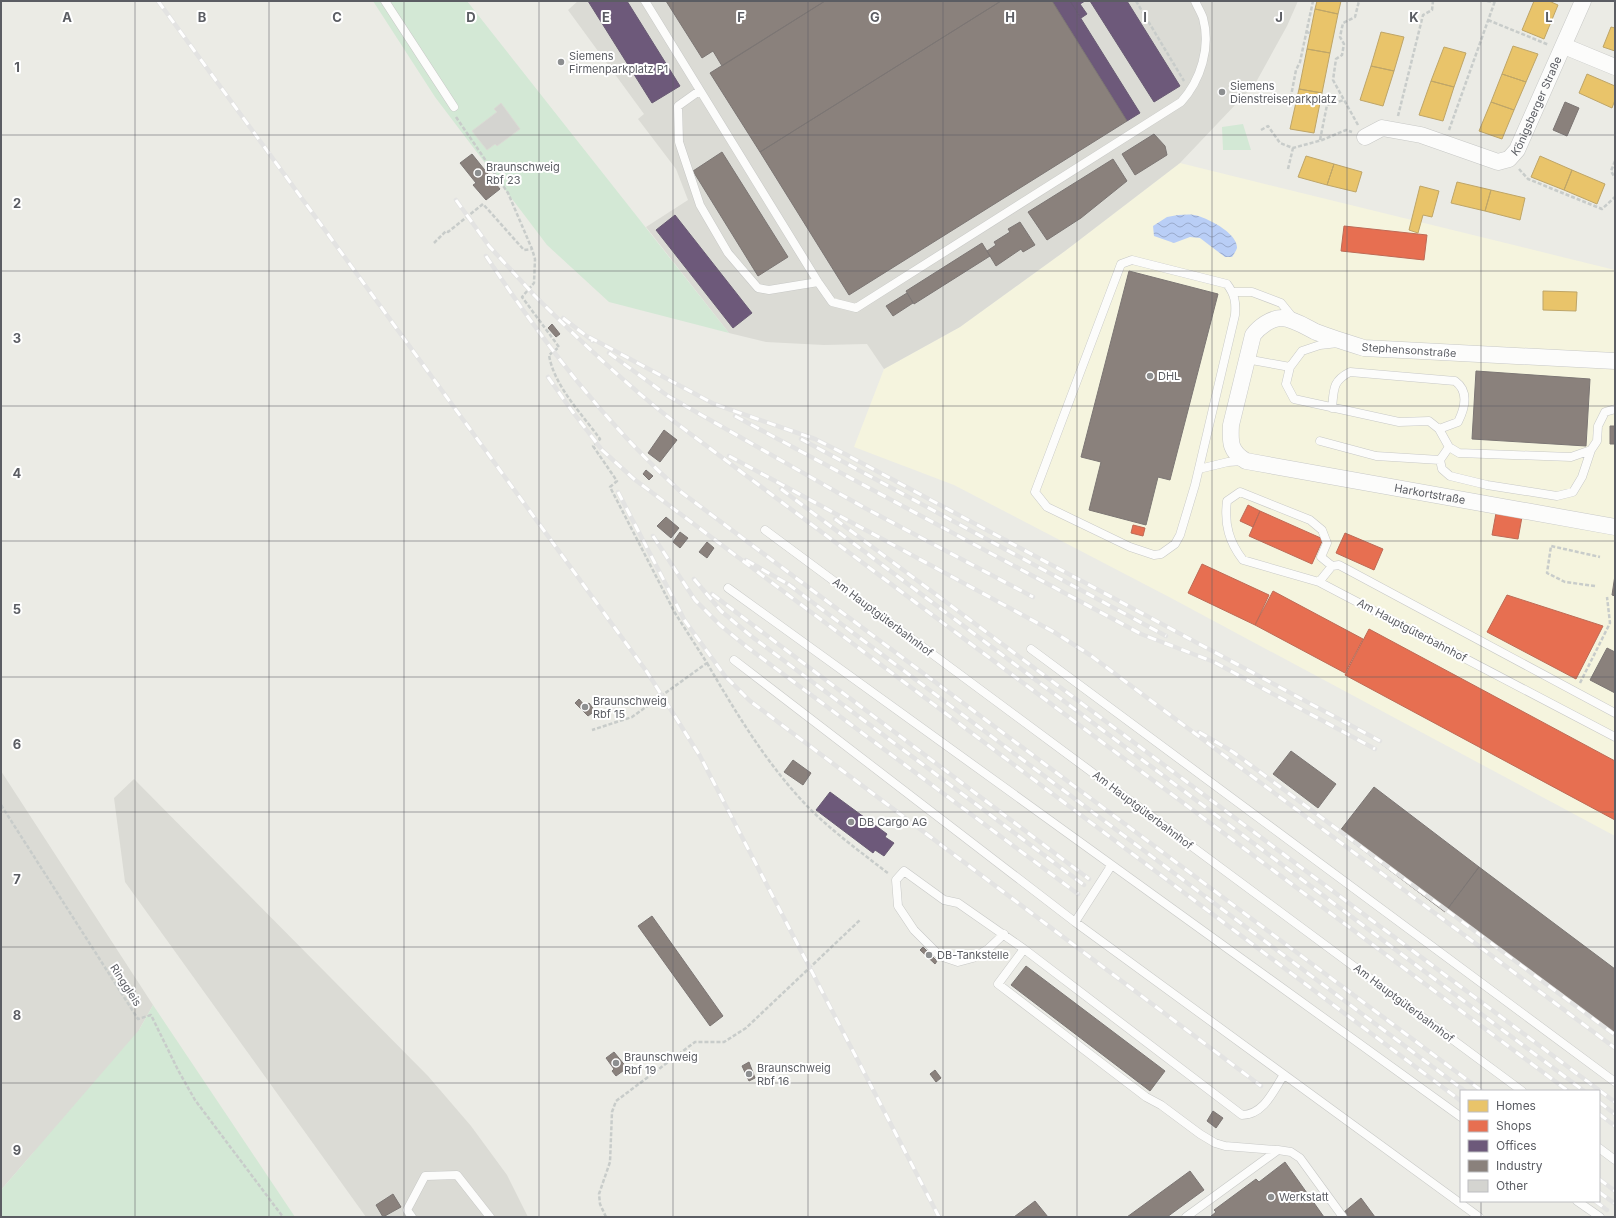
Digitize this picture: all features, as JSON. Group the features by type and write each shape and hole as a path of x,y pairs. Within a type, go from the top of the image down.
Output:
{"street":[{"name":"Königsberger Straße","path":"1365,137 1382,128 1421,135 1498,162 1509,159 1517,150 1583,1"},
{"path":"1563,48 1615,67"},
{"name":"Stephensonstraße","path":"1246,460 1233,451 1230,440 1231,425 1246,359 1253,335 1258,328 1268,322 1281,318 1297,322 1344,342 1364,348 1615,361"},
{"name":"Harkortstraße","path":"1246,460 1615,527"}],"lane":[{"path":"385,1 454,107"},
{"path":"645,1 818,282 832,302 856,308 1181,102 1191,91 1201,71 1205,47 1203,18 1195,1"},
{"path":"699,90 678,106 679,142 700,204 728,253 758,288 769,290 818,282"},
{"path":"1132,260 1227,284 1233,292 1236,302 1235,315 1199,469 1180,535 1175,544 1161,554 1154,555 1130,547 1047,507 1035,492 1121,264 1132,260"},
{"path":"1233,292 1252,292 1281,303 1297,322"},
{"path":"1344,342 1320,345 1302,351 1290,367 1286,384 1294,399 1398,422 1429,421 1439,429 1449,447 1459,454 1571,457 1590,450"},
{"path":"1246,359 1290,367"},
{"path":"1332,408 1335,384 1341,376 1350,372 1455,380 1462,386 1464,394 1464,412 1458,422 1439,429"},
{"path":"1449,447 1440,460 1442,469 1450,476 1487,485 1557,496 1573,492 1582,477 1590,450 1597,441 1598,426 1605,412 1615,409"},
{"path":"1320,441 1376,456 1440,460"},
{"path":"1199,469 1228,462 1246,460"},
{"name":"Am Hauptgüterbahnhof","path":"1332,566 1322,557 1327,543 1322,530 1310,520 1240,492 1228,502 1225,518 1228,535 1235,550 1243,560 1319,582 1615,736"},
{"name":"Am Hauptgüterbahnhof","path":"765,530 1521,1090"},
{"path":"1319,582 1332,566 1339,565 1615,713"},
{"path":"728,588 1111,866 1460,1116"},
{"path":"1031,649 1615,1082"},
{"path":"734,660 1075,922 1283,1076 1479,1217"},
{"path":"1075,922 1111,866"},
{"path":"1004,934 988,948 973,958 958,962 940,956 914,930 898,906 896,880 904,871 944,900 958,903 1004,934 1242,1115 1251,1115 1264,1106 1283,1076"},
{"path":"1024,949 998,984 1146,1097 1166,1108 1207,1139 1225,1146 1292,1152 1300,1158 1343,1217"},
{"path":"1600,1149 1615,1160"},
{"path":"1186,1217 1276,1150"},
{"path":"412,1217 407,1210 425,1176 457,1175 490,1217"},
{"path":"1578,1202 1600,1217"}],"path":[{"path":"1136,1 1191,91"},
{"path":"1296,102 1291,96 1296,70 1302,63 1306,32 1313,1"},
{"path":"1354,1 1358,3 1355,17 1343,23 1340,37 1344,44 1342,55 1336,59 1332,80 1365,137"},
{"path":"1395,130 1423,15 1432,10 1434,1"},
{"path":"1444,143 1494,2 1487,1"},
{"path":"1488,20 1563,48"},
{"path":"1306,32 1310,34"},
{"path":"1320,140 1327,105 1344,100"},
{"path":"454,107 456,118 508,193 532,249 535,259 534,283 522,296 560,347 549,355 551,368 567,394 600,439 593,446 617,481 610,487 676,613 759,745 780,774 804,802 896,880"},
{"path":"1261,130 1268,126 1280,143 1293,148 1346,130 1365,137"},
{"path":"1288,169 1293,148"},
{"path":"1509,159 1528,179 1602,209 1615,196"},
{"path":"1615,161 1611,171 1615,178"},
{"path":"434,243 446,231 448,232 484,204 524,250 532,249"},
{"path":"1595,586 1565,582 1547,573 1551,546 1600,556"},
{"path":"1575,692 1610,623 1607,597"},
{"path":"592,730 632,717 707,663"},
{"name":"Ringgleis","path":"1,805 138,1019 152,1015 178,1070 195,1100 283,1217"},
{"path":"606,1217 600,1204 599,1194 610,1162 612,1112 616,1101 695,1042 724,1042 746,1028 860,920"}],"shaded area":[{"path":"373,1 467,1 729,333 609,302 547,245 435,97"},
{"path":"578,1 1298,1 1287,26 1255,84 1180,163 1065,251 960,327 884,369 867,344 824,345 766,342 729,333 646,227 688,200 676,169 638,119 644,114 568,10"},
{"path":"1243,124 1251,150 1223,150 1222,127"},
{"path":"1180,163 1615,270 1615,836 1171,598 954,485 854,447 884,369 960,327 1065,251"},
{"path":"1,771 153,1005 139,1030 163,1073 33,1153 1,1190"},
{"path":"134,779 428,1076 471,1126 507,1175 528,1217 366,1217 125,882 114,798"},
{"path":"153,1005 295,1217 1,1217 1,1190 139,1030"}],"water":[{"path":"1178,215 1199,216 1213,222 1227,231 1236,242 1237,248 1232,257 1225,257 1200,238 1190,237 1174,243 1154,236 1153,226 1167,217"}],"building: Homes":[{"path":"1317,1 1341,1 1338,14 1315,9"},
{"path":"1534,1 1549,1 1558,5 1544,39 1522,30"},
{"path":"1315,9 1338,14 1330,53 1307,49"},
{"path":"1611,27 1615,28 1615,51 1603,47"},
{"path":"1381,32 1404,37 1394,71 1371,66"},
{"path":"1513,46 1538,54 1526,82 1502,74"},
{"path":"1444,47 1466,53 1454,87 1431,81"},
{"path":"1307,49 1330,53 1322,93 1299,89"},
{"path":"1371,66 1394,71 1383,106 1360,100"},
{"path":"1502,74 1526,82 1514,110 1491,102"},
{"path":"1587,74 1615,86 1615,100 1612,108 1579,93"},
{"path":"1431,81 1454,87 1443,121 1419,115"},
{"path":"1299,89 1322,93 1314,133 1290,129"},
{"path":"1491,102 1514,110 1502,139 1479,131"},
{"path":"1306,156 1334,164 1327,185 1298,177"},
{"path":"1540,156 1572,170 1564,190 1531,177"},
{"path":"1334,164 1362,172 1356,192 1327,185"},
{"path":"1572,170 1605,184 1597,204 1564,190"},
{"path":"1457,182 1491,190 1485,211 1451,203"},
{"path":"1420,186 1439,191 1432,217 1423,215 1418,233 1409,230"},
{"path":"1491,190 1525,198 1520,220 1485,211"},
{"path":"1543,291 1577,292 1576,311 1543,310"}],"building: Shops":[{"path":"1344,226 1427,235 1424,260 1341,251"},
{"path":"1248,505 1260,511 1253,527 1240,521"},
{"path":"1260,511 1323,539 1312,564 1249,536"},
{"path":"1496,513 1522,517 1518,539 1492,535"},
{"path":"1133,525 1145,528 1143,536 1131,533"},
{"path":"1345,533 1383,549 1374,570 1336,553"},
{"path":"1202,564 1269,595 1255,625 1188,593"},
{"path":"1273,591 1363,639 1345,673 1255,625"},
{"path":"1507,595 1603,626 1576,679 1487,632"},
{"path":"1369,629 1615,761 1615,820 1345,675"}],"building: Offices":[{"path":"588,1 627,1 680,86 652,103"},
{"path":"1052,1 1070,1 1140,113 1127,121"},
{"path":"1070,1 1085,1 1080,4 1087,14 1081,18"},
{"path":"1090,1 1127,1 1180,86 1154,102"},
{"path":"675,215 752,313 733,328 656,230"},
{"name":"DB Cargo AG","path":"830,792 887,834 885,837 894,843 884,856 875,850 873,853 816,810"}],"building: Industry":[{"path":"666,1 825,1 722,66 713,51 702,58"},
{"path":"825,1 1001,1 760,152 710,73"},
{"path":"1001,1 1052,1 1127,121 849,295 760,152"},
{"path":"1565,102 1579,108 1567,136 1553,130"},
{"path":"1154,134 1165,146 1167,155 1135,175 1122,154"},
{"path":"722,152 788,257 758,276 693,171"},
{"name":"Braunschweig Rbf 23","path":"472,154 500,189 486,200 473,185 476,183 460,163"},
{"path":"1113,159 1127,181 1081,218 1047,240 1028,212"},
{"path":"1020,222 1035,245 1023,252 1021,249 996,266 987,251 996,245 994,242 1010,232 1008,229"},
{"path":"982,243 990,256 914,304 906,291"},
{"name":"DHL","path":"1129,271 1218,294 1170,480 1158,477 1146,525 1089,510 1101,462 1081,457"},
{"path":"907,293 913,303 893,316 886,306"},
{"path":"552,324 560,334 556,337 548,328"},
{"path":"1476,371 1590,379 1586,446 1472,439"},
{"path":"1610,426 1615,426 1615,444 1610,444"},
{"path":"664,430 677,440 660,462 648,453"},
{"path":"646,470 653,476 649,480 643,474"},
{"path":"666,517 679,528 671,538 657,526"},
{"path":"680,532 688,538 680,548 673,542"},
{"path":"707,542 714,548 707,558 699,552"},
{"path":"1615,575 1615,596 1612,595"},
{"path":"1607,648 1615,652 1615,693 1590,680"},
{"name":"Braunschweig Rbf 15","path":"579,699 585,706 589,703 595,711 588,716 575,703"},
{"path":"1291,751 1336,784 1318,808 1273,774"},
{"path":"793,760 811,773 803,785 784,772"},
{"path":"1374,787 1479,867 1445,912 1339,832"},
{"path":"1479,867 1615,969 1615,1036 1447,910"},
{"path":"652,916 723,1016 710,1026 638,926"},
{"name":"DB-Tankstelle","path":"923,947 937,961 935,964 920,950"},
{"path":"1026,966 1165,1071 1150,1091 1011,985"},
{"name":"Braunschweig Rbf 19","path":"614,1052 627,1068 616,1076 612,1071 614,1069 606,1058"},
{"name":"Braunschweig Rbf 16","path":"749,1062 755,1078 749,1081 742,1066"},
{"path":"935,1070 941,1078 936,1082 930,1074"},
{"path":"1213,1111 1223,1118 1216,1128 1207,1121"},
{"name":"Werkstatt","path":"1285,1162 1324,1217 1210,1217 1216,1212 1214,1210 1256,1179 1259,1182"},
{"path":"1190,1171 1204,1190 1167,1217 1127,1217"},
{"path":"393,1194 401,1207 383,1217 376,1205"},
{"path":"1361,1198 1375,1217 1348,1217 1344,1212"},
{"path":"1035,1201 1048,1217 1014,1217"}],"building: Other":[{"path":"501,103 520,129 497,146 495,144 487,150 472,131 497,112 494,109"}],"railway":[{"path":"158,1 647,672 700,756 939,1217"},
{"path":"456,200 489,246 536,297"},
{"path":"486,256 530,319 576,380 626,438 681,492 1481,1090"},
{"path":"533,294 565,326 633,388 668,417 1567,1090"},
{"path":"563,318 593,341"},
{"path":"589,337 714,404 815,439 845,454 1380,741"},
{"path":"609,353 668,396 863,507 1033,597"},
{"path":"548,377 602,450 634,479 1460,1100"},
{"path":"735,416 1141,634 1214,662 1375,749"},
{"path":"801,439 1166,636"},
{"path":"729,456 1054,632 1090,655 1615,1048"},
{"path":"781,489 1583,1090"},
{"path":"618,492 685,621 725,676 750,701 1261,1086"},
{"path":"835,519 1599,1090"},
{"path":"653,536 695,600 720,625 747,647 1078,894"},
{"path":"746,560 793,587"},
{"path":"694,579 721,611 751,636 1084,885"},
{"path":"788,584 1464,1090"},
{"path":"712,594 1089,879"},
{"path":"1199,732 1233,752 1615,1035"},
{"path":"1600,1091 1615,1102"},
{"path":"1600,1103 1615,1114"},
{"path":"1600,1115 1615,1126"},
{"path":"1600,1180 1615,1191"},
{"path":"1600,1193 1614,1203"},
{"path":"1596,1202 1607,1210"}],"place":[{"name":"Siemens Firmenparkplatz P1","path":"561,62"},
{"name":"Siemens Dienstreiseparkplatz","path":"1222,92"},
{"name":"Braunschweig Rbf 23","path":"478,173"},
{"name":"DHL","path":"1150,376"},
{"name":"Braunschweig Rbf 15","path":"585,707"},
{"name":"DB Cargo AG","path":"851,822"},
{"name":"DB-Tankstelle","path":"929,955"},
{"name":"Braunschweig Rbf 19","path":"616,1063"},
{"name":"Braunschweig Rbf 16","path":"749,1074"},
{"name":"Werkstatt","path":"1271,1197"}]}
